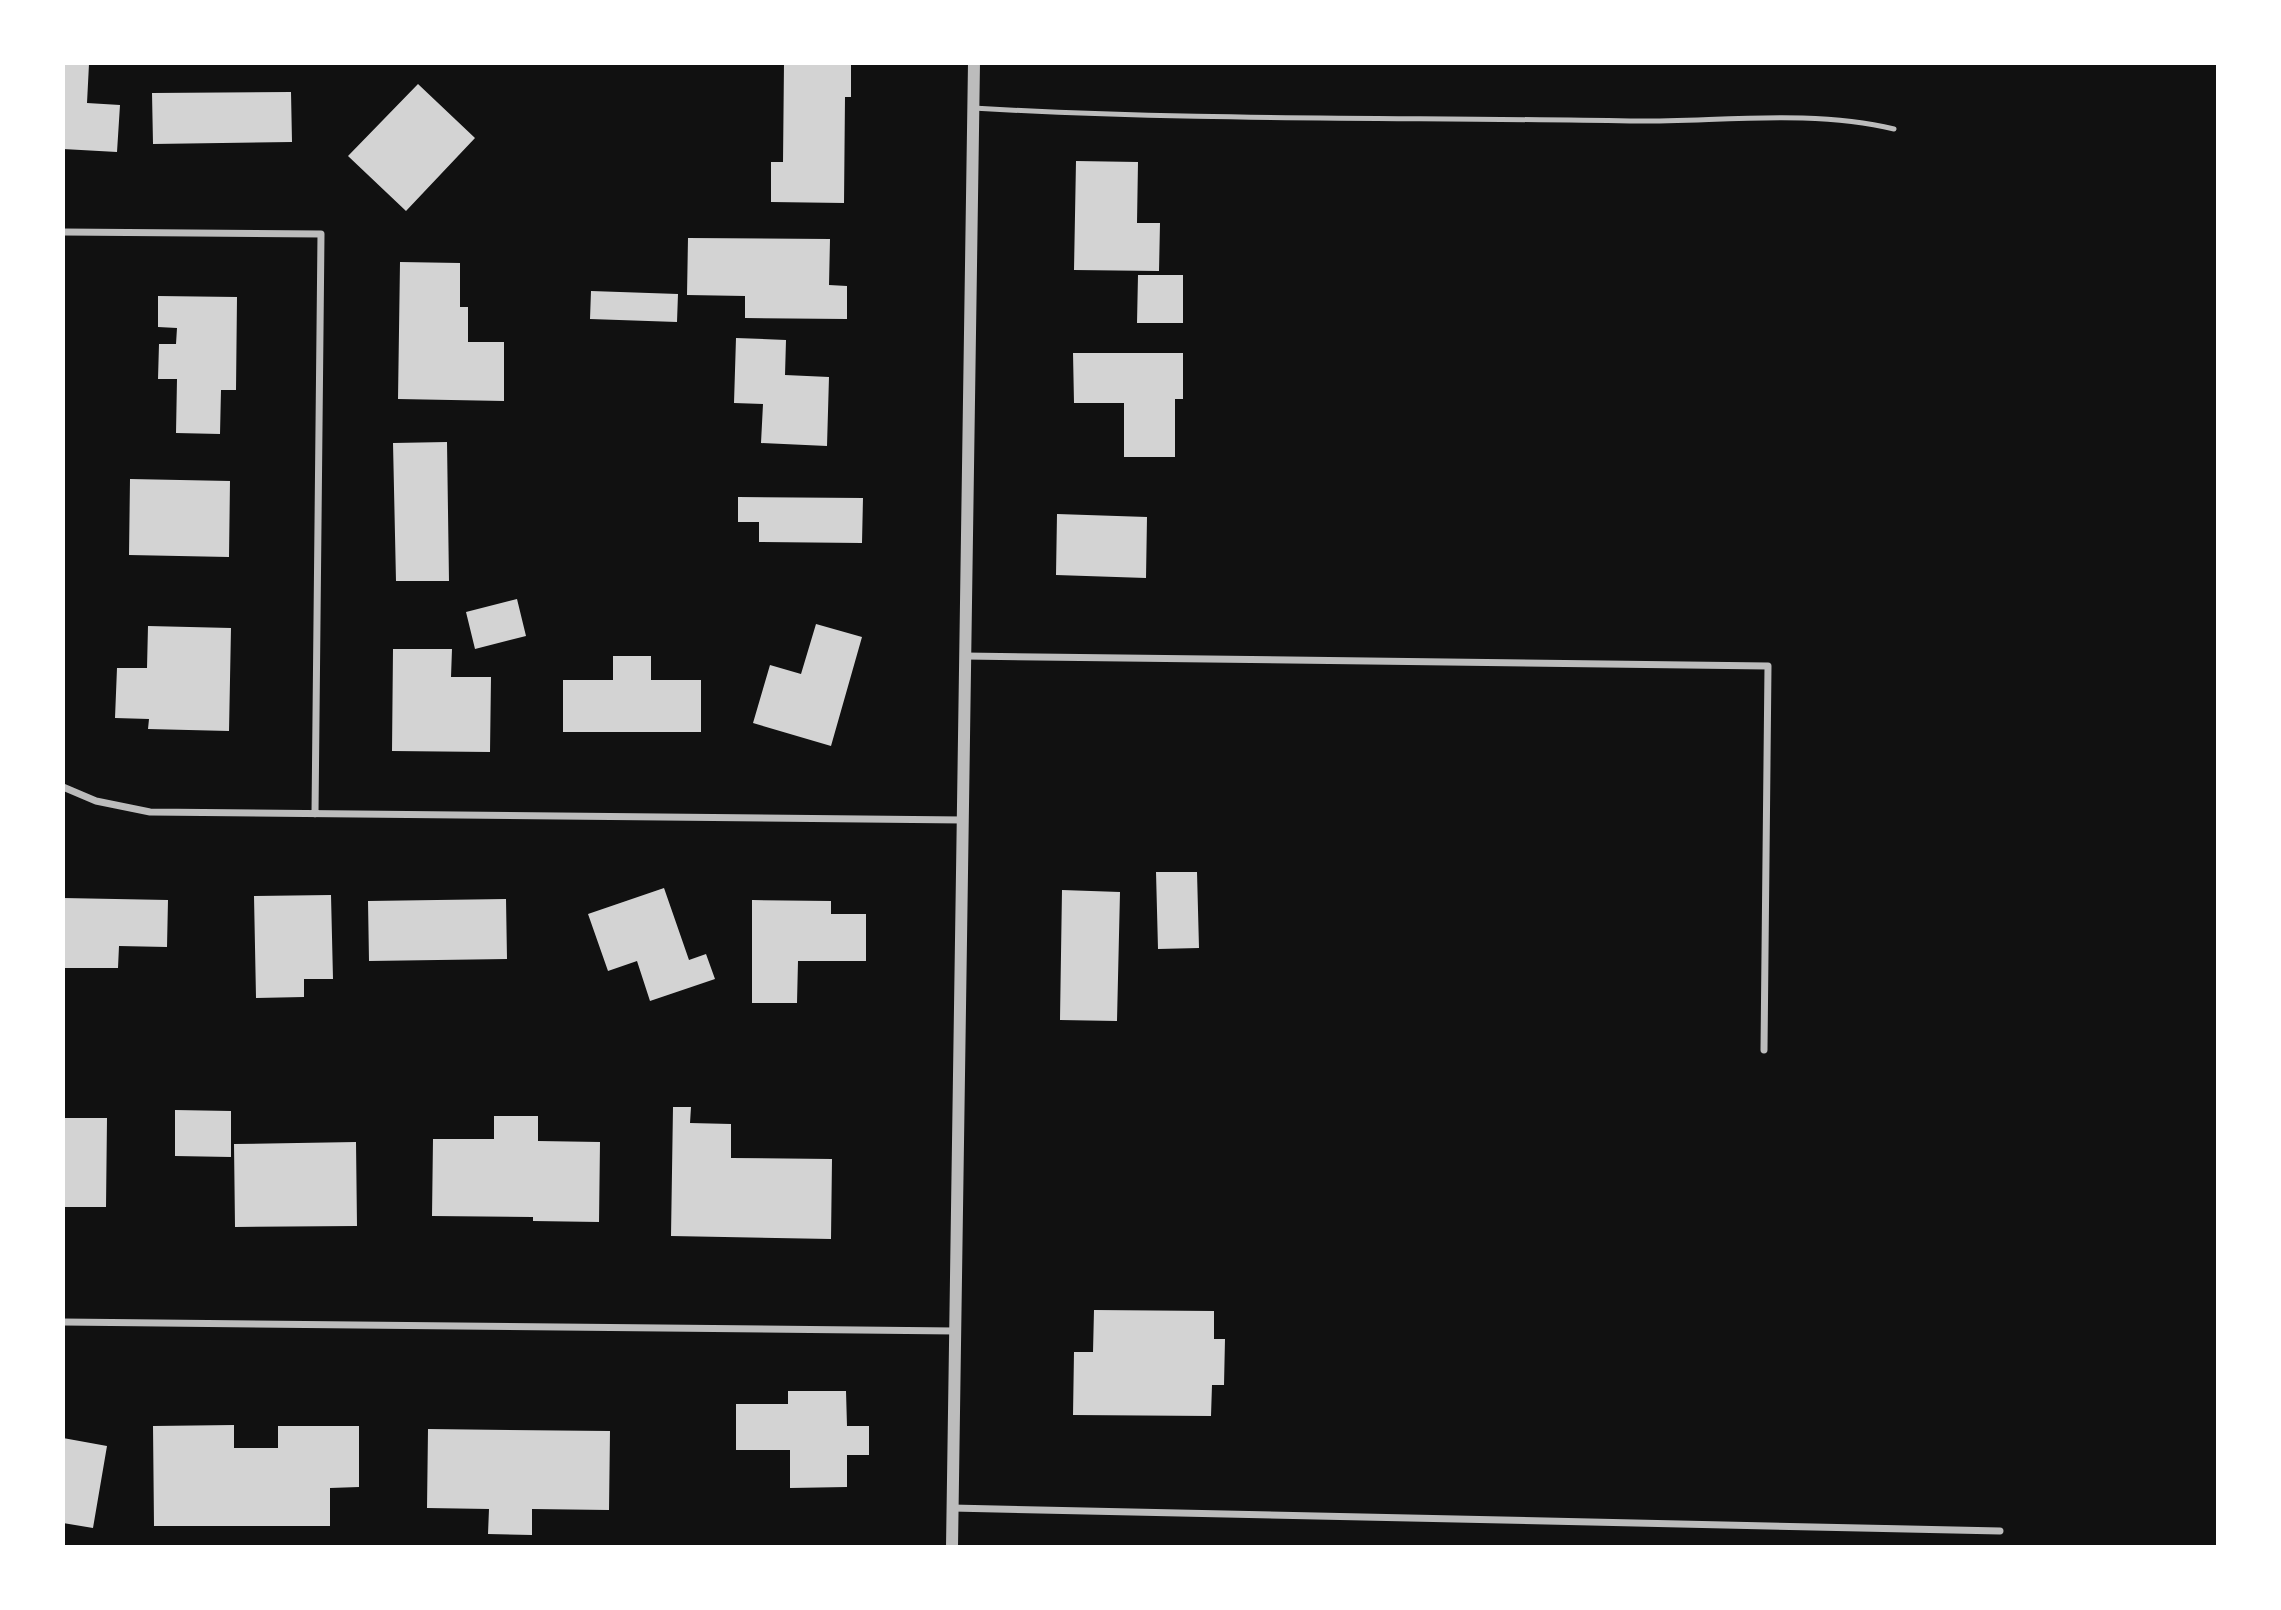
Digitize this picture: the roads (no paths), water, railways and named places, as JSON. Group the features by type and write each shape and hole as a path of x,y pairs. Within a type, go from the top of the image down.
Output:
{"street":[{"path":"952,1547 974,63"},
{"path":"63,232 321,234 316,814"},
{"path":"965,656 1768,666 1764,1050"},
{"path":"63,787 96,802 150,813 963,820"},
{"path":"63,1322 955,1331"},
{"path":"952,1508 2000,1531"}],"lane":[{"path":"973,108 1128,118 1854,120 1895,129"}]}
